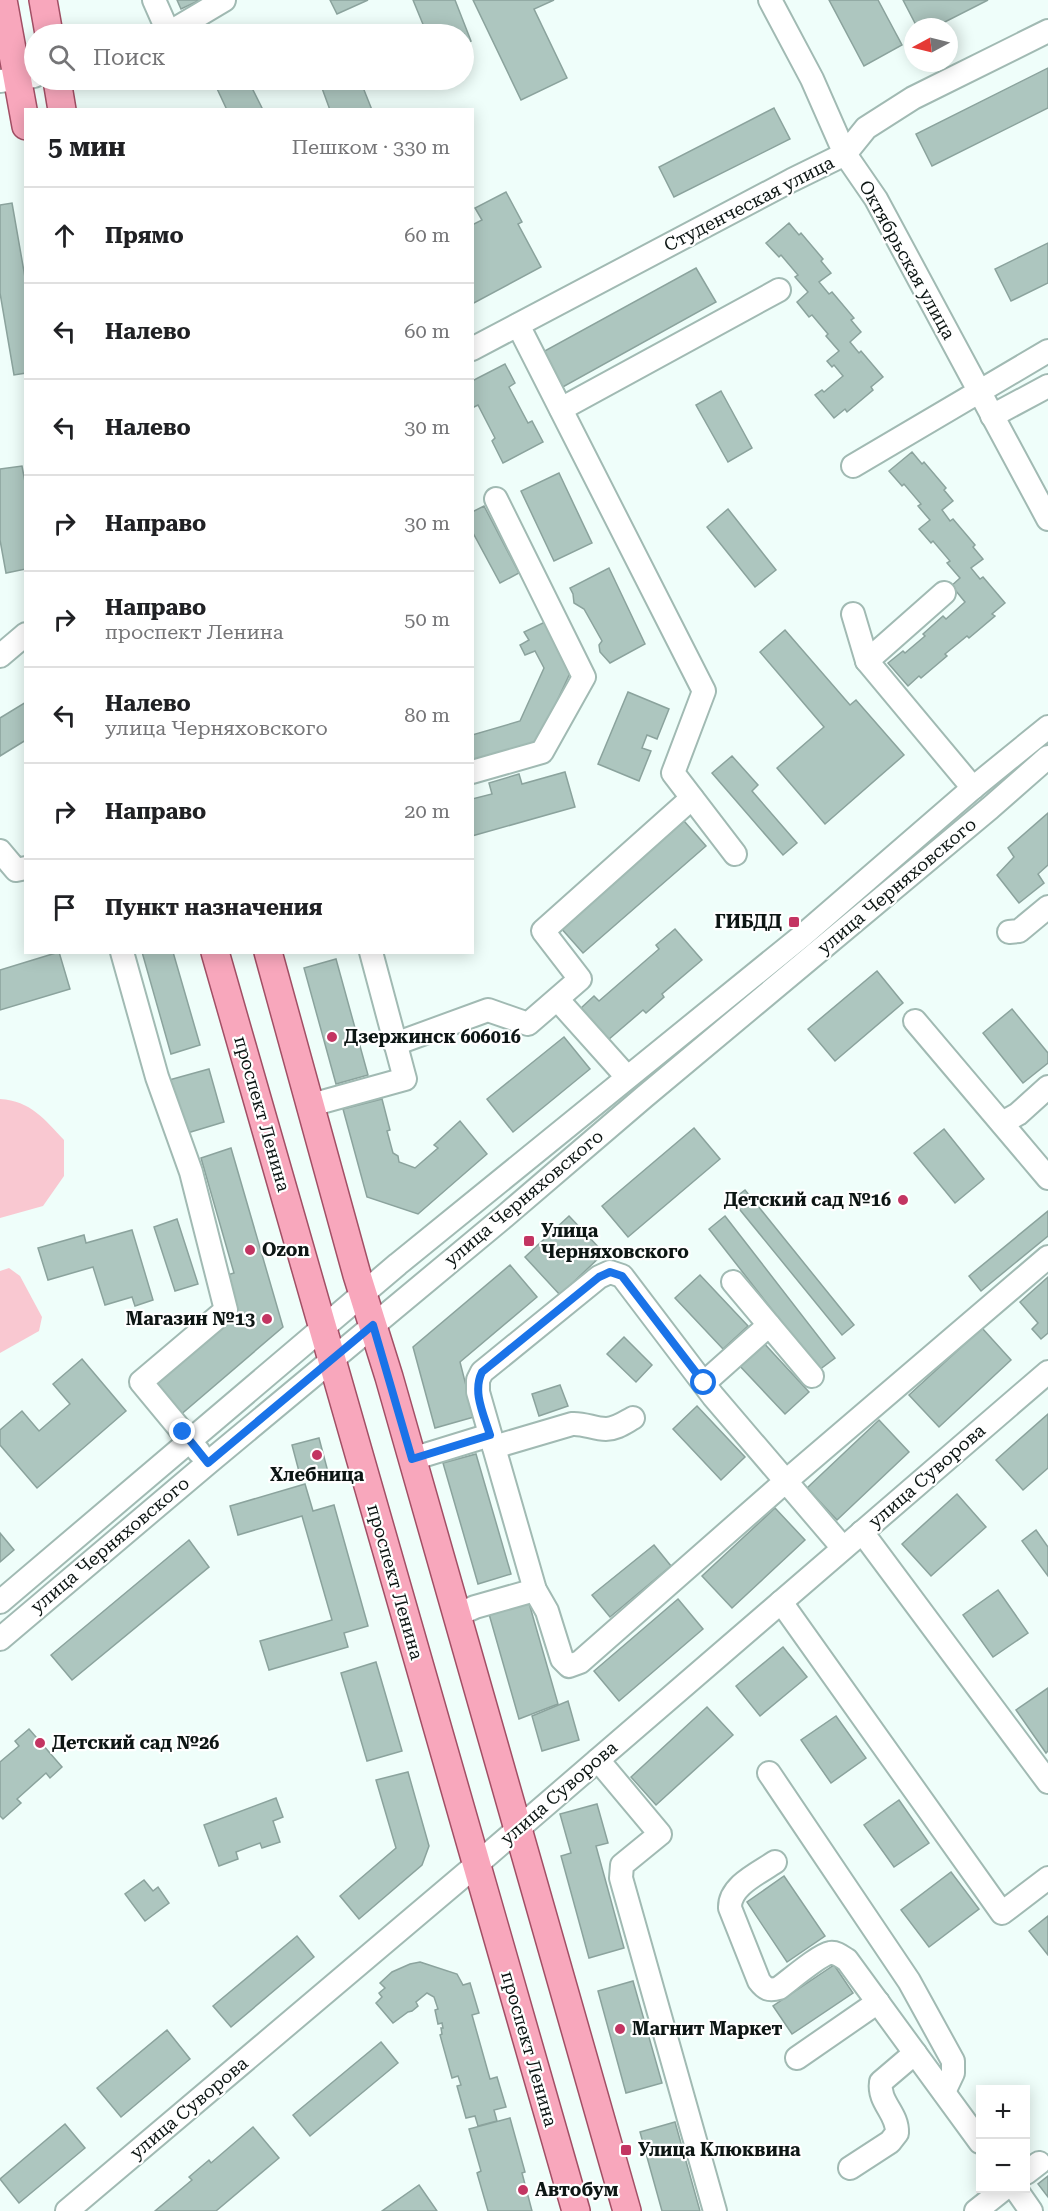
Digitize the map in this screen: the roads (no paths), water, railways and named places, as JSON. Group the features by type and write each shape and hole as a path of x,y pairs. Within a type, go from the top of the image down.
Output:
{"main road":[{"path":"3,0 24,115"},
{"path":"43,0 47,24"},
{"path":"59,90 62,108"},
{"name":"проспект Ленина","path":"216,954 576,2211"},
{"path":"269,954 363,1294 627,2211"}],"street":[{"path":"154,0 164,24"},
{"path":"184,24 224,0"},
{"name":"Октябрьская улица","path":"770,0 812,79 845,154 876,199 1048,519"},
{"name":"Студенческая улица","path":"474,348 845,154 866,128 913,98 1048,31"},
{"path":"561,409 779,290"},
{"path":"518,325 704,691 673,773 735,854"},
{"path":"853,466 1048,351"},
{"path":"992,416 1048,386"},
{"path":"474,771 542,752 584,677 496,499"},
{"path":"867,661 944,593"},
{"path":"853,614 867,661 973,788"},
{"path":"0,656 24,636"},
{"path":"0,1602 363,1294 802,936 973,788 1048,727"},
{"name":"улица Черняховского","path":"0,1639 1048,757"},
{"path":"395,1044 488,1010 528,1024 558,1000 580,979 543,931 692,798"},
{"path":"0,850 16,870 24,868"},
{"path":"1009,932 1019,931 1048,907"},
{"path":"123,954 157,1077 191,1172 226,1310 141,1382 208,1463"},
{"path":"311,1105 405,1079 372,954"},
{"path":"558,1000 627,1077"},
{"path":"915,1021 1048,1178"},
{"path":"1002,1123 1018,1114 1048,1087"},
{"path":"843,1548 786,1481 713,1396 622,1276 610,1272 599,1277 482,1372 478,1380 478,1392 535,1590 547,1611 562,1659 569,1666 580,1662 786,1481 1048,1257"},
{"path":"733,1282 812,1376"},
{"path":"704,1383 769,1325"},
{"name":"улица Суворова","path":"67,2211 476,1865 1048,1372"},
{"path":"412,1459 572,1424 581,1423 604,1429 614,1428 633,1418"},
{"path":"862,1532 1048,1782"},
{"path":"457,1615 475,1607 535,1590"},
{"path":"781,1602 1002,1913 1048,1878"},
{"path":"598,1760 660,1834 622,1865 621,1878 715,2211"},
{"path":"769,1773 909,1981 953,2061 952,2073 944,2092"},
{"path":"775,1862 734,1891 729,1900 730,1908 759,1981 764,1988 771,1990 779,1988 821,1957 831,1953 838,1954 847,1960 979,2139"},
{"path":"797,2058 878,2002"},
{"path":"850,2168 890,2142 897,2133 896,2119 882,2099 881,2082 915,2053"},
{"path":"975,2211 998,2193"},
{"path":"1018,2193 1031,2211"}],"place":[{"name":"ГИБДД","path":"794,922"},
{"name":"Дзержинск 606016","path":"332,1037"},
{"name":"Детский сад №16","path":"903,1200"},
{"name":"Улица Черняховского","path":"529,1241"},
{"name":"Ozon","path":"250,1250"},
{"name":"Магазин №13","path":"267,1319"},
{"name":"Хлебница","path":"317,1455"},
{"name":"Детский сад №26","path":"40,1743"},
{"name":"Магнит Маркет","path":"620,2029"},
{"name":"Улица Клюквина","path":"626,2150"},
{"name":"Автобум","path":"523,2190"}]}
